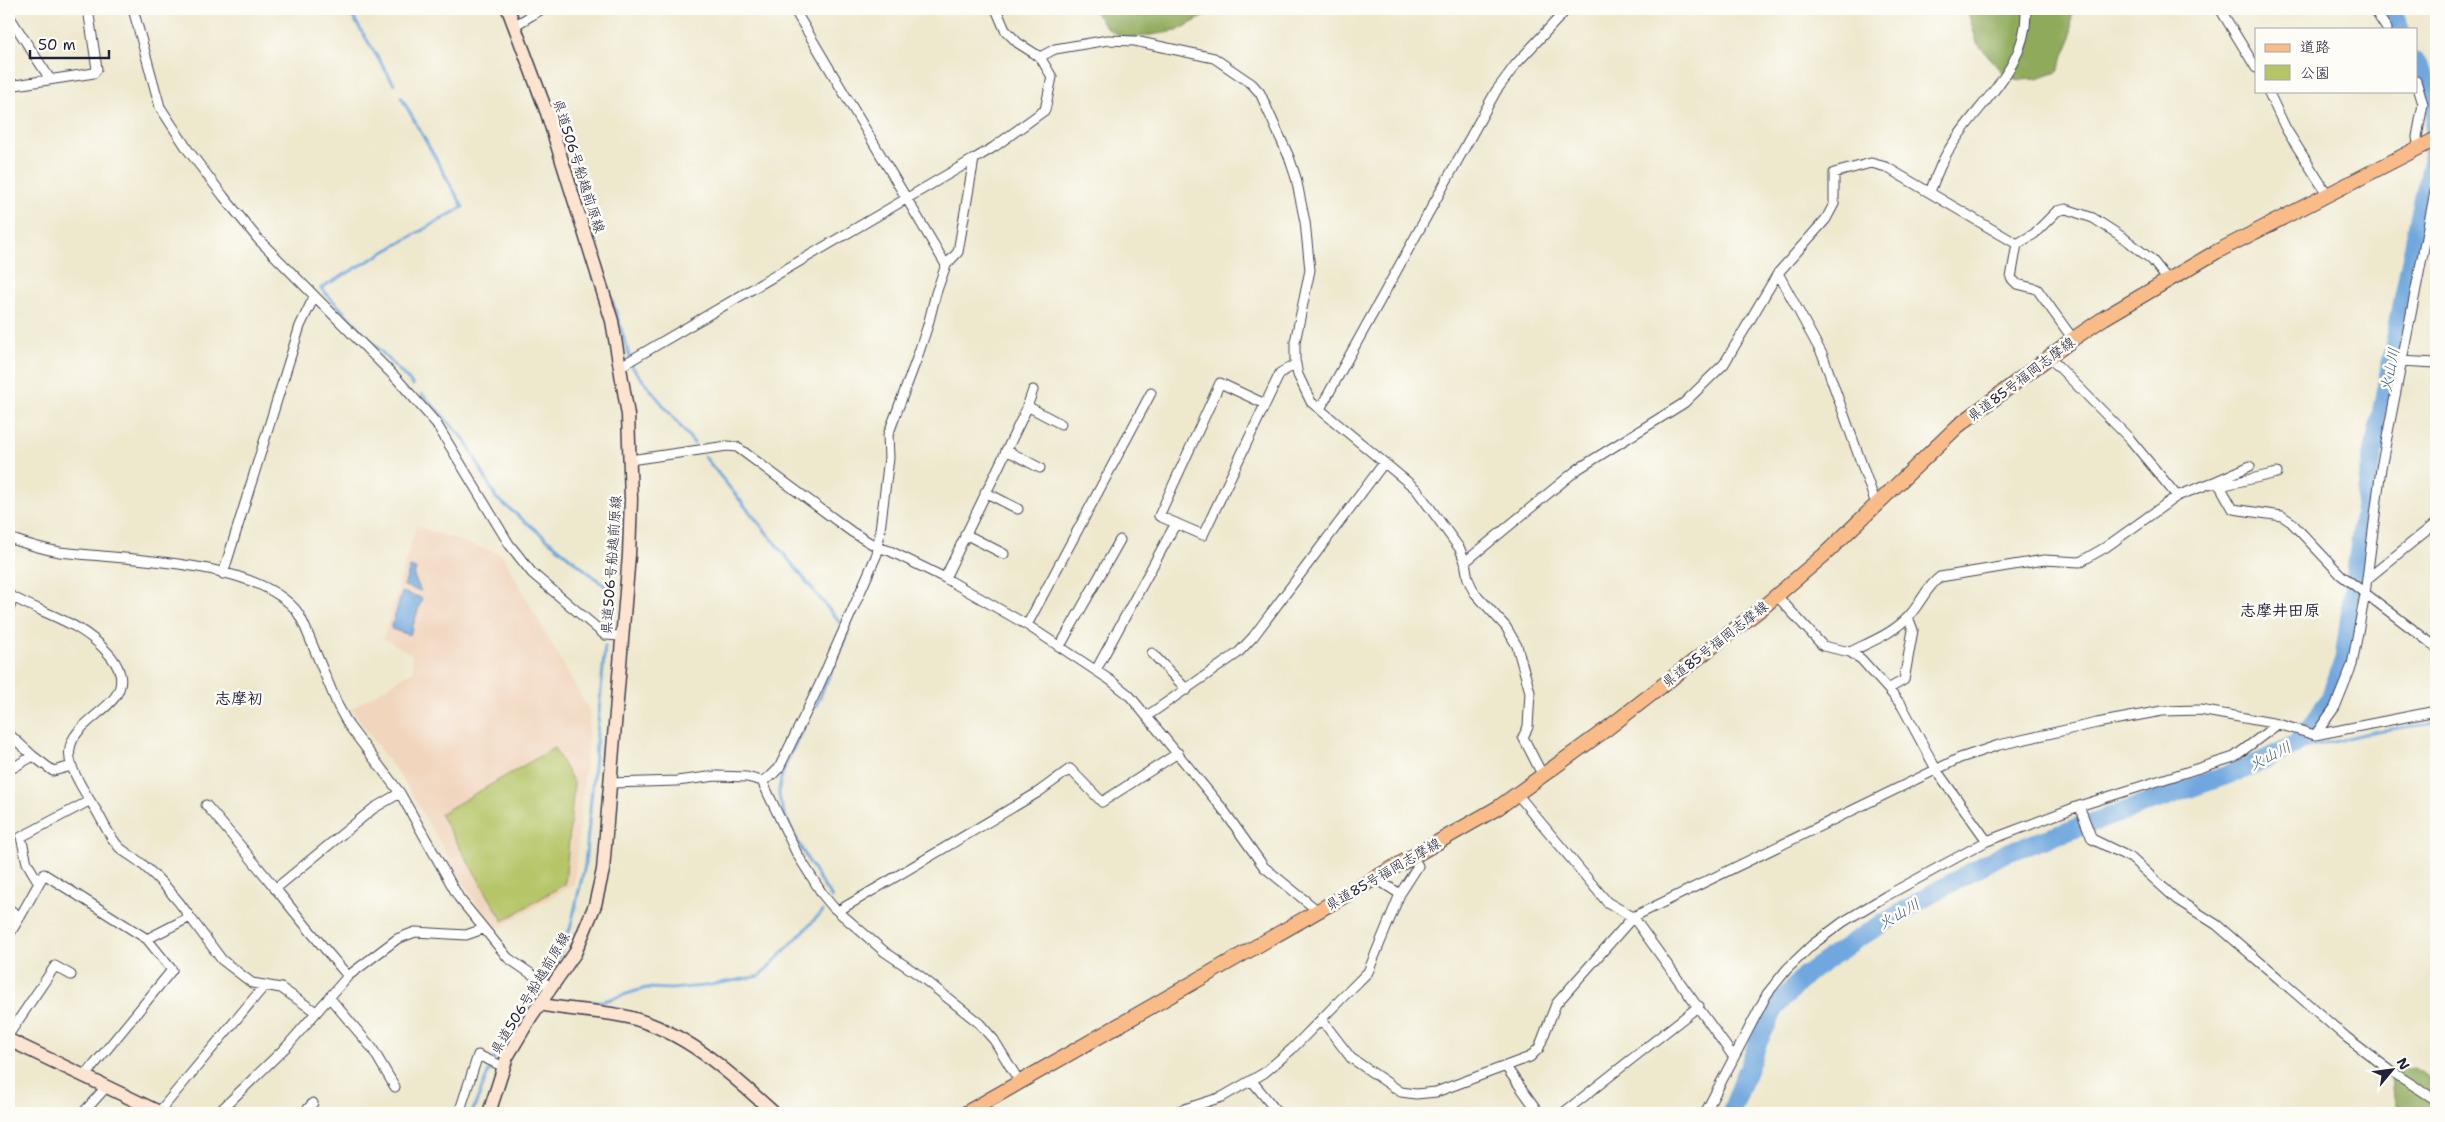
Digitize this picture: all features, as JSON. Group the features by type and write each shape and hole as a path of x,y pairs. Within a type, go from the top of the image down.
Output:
{"main road":[{"name":"県道506号船越前原線","path":"489,1113 507,1057 575,953 595,905 603,870 612,784 629,555 630,460 628,415 612,321 547,113 508,9"},
{"name":"県道85号福岡志摩線","path":"966,1113 1412,857 1517,794 1777,596 1824,555 1958,426 2104,318 2216,252 2436,139"},
{"path":"540,1004 627,1016 650,1023 671,1033 714,1059 774,1113"},
{"path":"9,1040 160,1113"}],"street":[{"path":"9,86 94,73 97,69 88,9"},
{"path":"133,9 160,106 172,127 258,239 397,379 436,423 509,544 532,573 605,635 622,636"},
{"path":"514,26 542,9"},
{"path":"794,9 946,265"},
{"path":"621,366 994,147 1045,110 1052,77 1040,56 1018,43 1005,30 996,9"},
{"path":"1320,409 1496,91 1516,64 1567,9"},
{"path":"1930,192 1946,153 2003,78 2019,53 2024,39 2026,9"},
{"path":"2220,9 2255,66"},
{"path":"2374,9 2386,28"},
{"path":"9,16 50,79"},
{"path":"1040,56 1055,49 1108,40 1135,41 1214,58 1252,84 1260,93 1290,157 1305,222 1310,270 1296,342 1298,375 1310,402 1416,489 1460,549 1468,579 1474,592 1506,627 1517,646 1530,692 1528,727 1523,737 1543,776"},
{"path":"2418,88 2423,104 2417,137 2419,148"},
{"path":"2268,92 2286,129 2327,194"},
{"path":"612,784 677,781 716,776 747,777 762,781 779,768 855,607 877,554 889,458 888,436 916,361 946,265 958,252 974,159"},
{"path":"1465,562 1570,474 1684,403 1724,364 1778,273 1826,219 1834,204 1834,173 1871,163 1886,167 2017,244"},
{"path":"2315,736 2335,707 2352,665 2365,594 2381,468 2400,361 2436,186"},
{"path":"2074,340 2037,289 2017,284 2011,278 2017,244 2034,234 2057,210 2071,210 2093,218 2124,238 2152,260 2168,280"},
{"path":"1778,273 1823,356 1876,504"},
{"path":"224,574 300,326 314,297"},
{"path":"2050,358 2129,438 2177,496"},
{"path":"2400,361 2436,363"},
{"path":"1265,404 1220,382 1159,516 1203,535 1280,373 1296,364"},
{"path":"945,578 1033,390"},
{"path":"1027,625 1151,394"},
{"path":"1027,406 1061,424"},
{"path":"630,460 727,446 737,447 852,532 877,547 890,551 945,578 1060,646 1096,670 1129,696 1222,808 1264,867 1318,911"},
{"path":"1006,450 1040,468"},
{"path":"1147,716 1187,690 1238,652 1253,636 1384,463"},
{"path":"2217,484 2250,466"},
{"path":"1850,652 1892,631 1908,617 1934,582 1940,577 2044,560 2080,562 2106,547 2177,496 2217,484 2276,473"},
{"path":"2217,484 2233,509 2282,516 2292,522 2341,575 2436,647"},
{"path":"985,492 1018,509"},
{"path":"1096,670 1176,523"},
{"path":"2367,579 2436,523"},
{"path":"965,534 1004,554"},
{"path":"9,538 59,552 148,560 224,574 261,586 294,608 306,627 338,706 349,726 400,793 459,898 508,958 552,988"},
{"path":"1060,646 1120,540"},
{"path":"9,609 11,596 76,625 96,640 111,656 120,671 121,682 117,695 73,736 70,751 72,766 89,801 121,849 142,863 174,894 222,960 252,983 281,988 316,1012"},
{"path":"1777,596 1823,646 1850,652 1860,659 1888,689 1902,706 1937,771 1987,841"},
{"path":"1888,689 1904,680 1914,630 1908,617"},
{"path":"1152,654 1187,690"},
{"path":"1321,1019 1350,1058 1401,1092 1416,1094 1436,1092 1506,1068 1530,1057 1539,1048 1556,1004 1633,918 1937,771 1960,758 1999,746 2097,723 2162,711 2200,710 2278,724 2315,736 2436,711"},
{"path":"1705,1113 1733,1056 1767,994 1787,969 1812,945 1869,906 1987,841 2234,756 2278,724"},
{"path":"9,734 52,771 72,766"},
{"path":"838,912 1037,793 1070,769 1102,802 1178,753"},
{"path":"9,770 33,756"},
{"path":"762,781 797,854 823,895 838,912 885,952 919,975 979,1023 994,1040 1019,1082"},
{"path":"275,889 374,808 400,793"},
{"path":"1517,794 1607,902 1633,918 1699,1006 1733,1056"},
{"path":"39,883 27,863 21,836 89,801"},
{"path":"206,805 348,976"},
{"path":"2080,810 2092,839 2132,858 2176,899 2217,925 2346,1037 2391,1071 2436,1100"},
{"path":"1172,1113 1222,1097 1252,1081 1292,1049 1368,972 1400,894 1418,866 1412,857"},
{"path":"9,935 44,874 147,939 172,970 85,1076"},
{"path":"1375,878 1400,894"},
{"path":"9,909 20,917"},
{"path":"147,939 190,917"},
{"path":"218,1113 287,1046 348,976 406,934 415,932 466,935 483,929"},
{"path":"9,1034 55,966 71,975"},
{"path":"160,1113 264,985"},
{"path":"330,997 372,1048 396,1087"},
{"path":"1563,1113 1699,1006"},
{"path":"460,1113 478,1055 504,1067"},
{"path":"1506,1068 1539,1113"},
{"path":"1252,1081 1278,1113"},
{"path":"83,1113 107,1086"},
{"path":"304,1113 313,1103"}],"shaded area":[{"path":"416,526 502,555 590,712 574,885 495,930 475,902 405,783 351,709 413,671 412,654 383,638"}],"green space":[{"path":"1092,9 1217,9 1177,31 1125,39 1107,28"},
{"path":"1967,9 2072,9 2071,39 2057,72 2038,79 2020,80 2006,76 1977,43"},
{"path":"554,748 574,783 565,884 503,921 440,814"},
{"path":"2414,1068 2436,1082 2436,1113 2398,1113 2392,1078 2399,1070"}],"water":[{"path":"410,567 416,569 414,576 421,591 404,586"},
{"path":"402,592 422,598 410,635 391,629"}],"waterway":[{"path":"348,9 394,84"},
{"path":"517,9 518,13"},
{"name":"火山川","path":"2391,9 2400,28"},
{"name":"火山川","path":"1731,1113 1759,1040 1775,1008 1805,975 1854,941 1933,893 2003,854 2250,767 2296,744 2316,721 2332,693 2344,659 2369,475 2420,213 2433,160 2435,114 2427,83 2418,66"},
{"path":"401,97 463,207 321,288 413,385"},
{"path":"592,235 633,368 694,443"},
{"path":"422,394 466,441 496,498 614,593 611,624"},
{"path":"704,456 841,624"},
{"path":"808,718 816,706 848,633"},
{"path":"552,971 570,929 585,865 605,646"},
{"path":"2278,754 2377,731 2436,723"},
{"path":"804,726 782,775 779,791 780,801 800,846 832,898"},
{"path":"575,1003 604,1001 646,988 671,989 704,986 760,976 823,911"},
{"path":"472,1113 509,1021 532,996"}],"district":[{"name":"志摩井田原","path":"2280,610"},
{"name":"志摩初","path":"239,698"}]}
